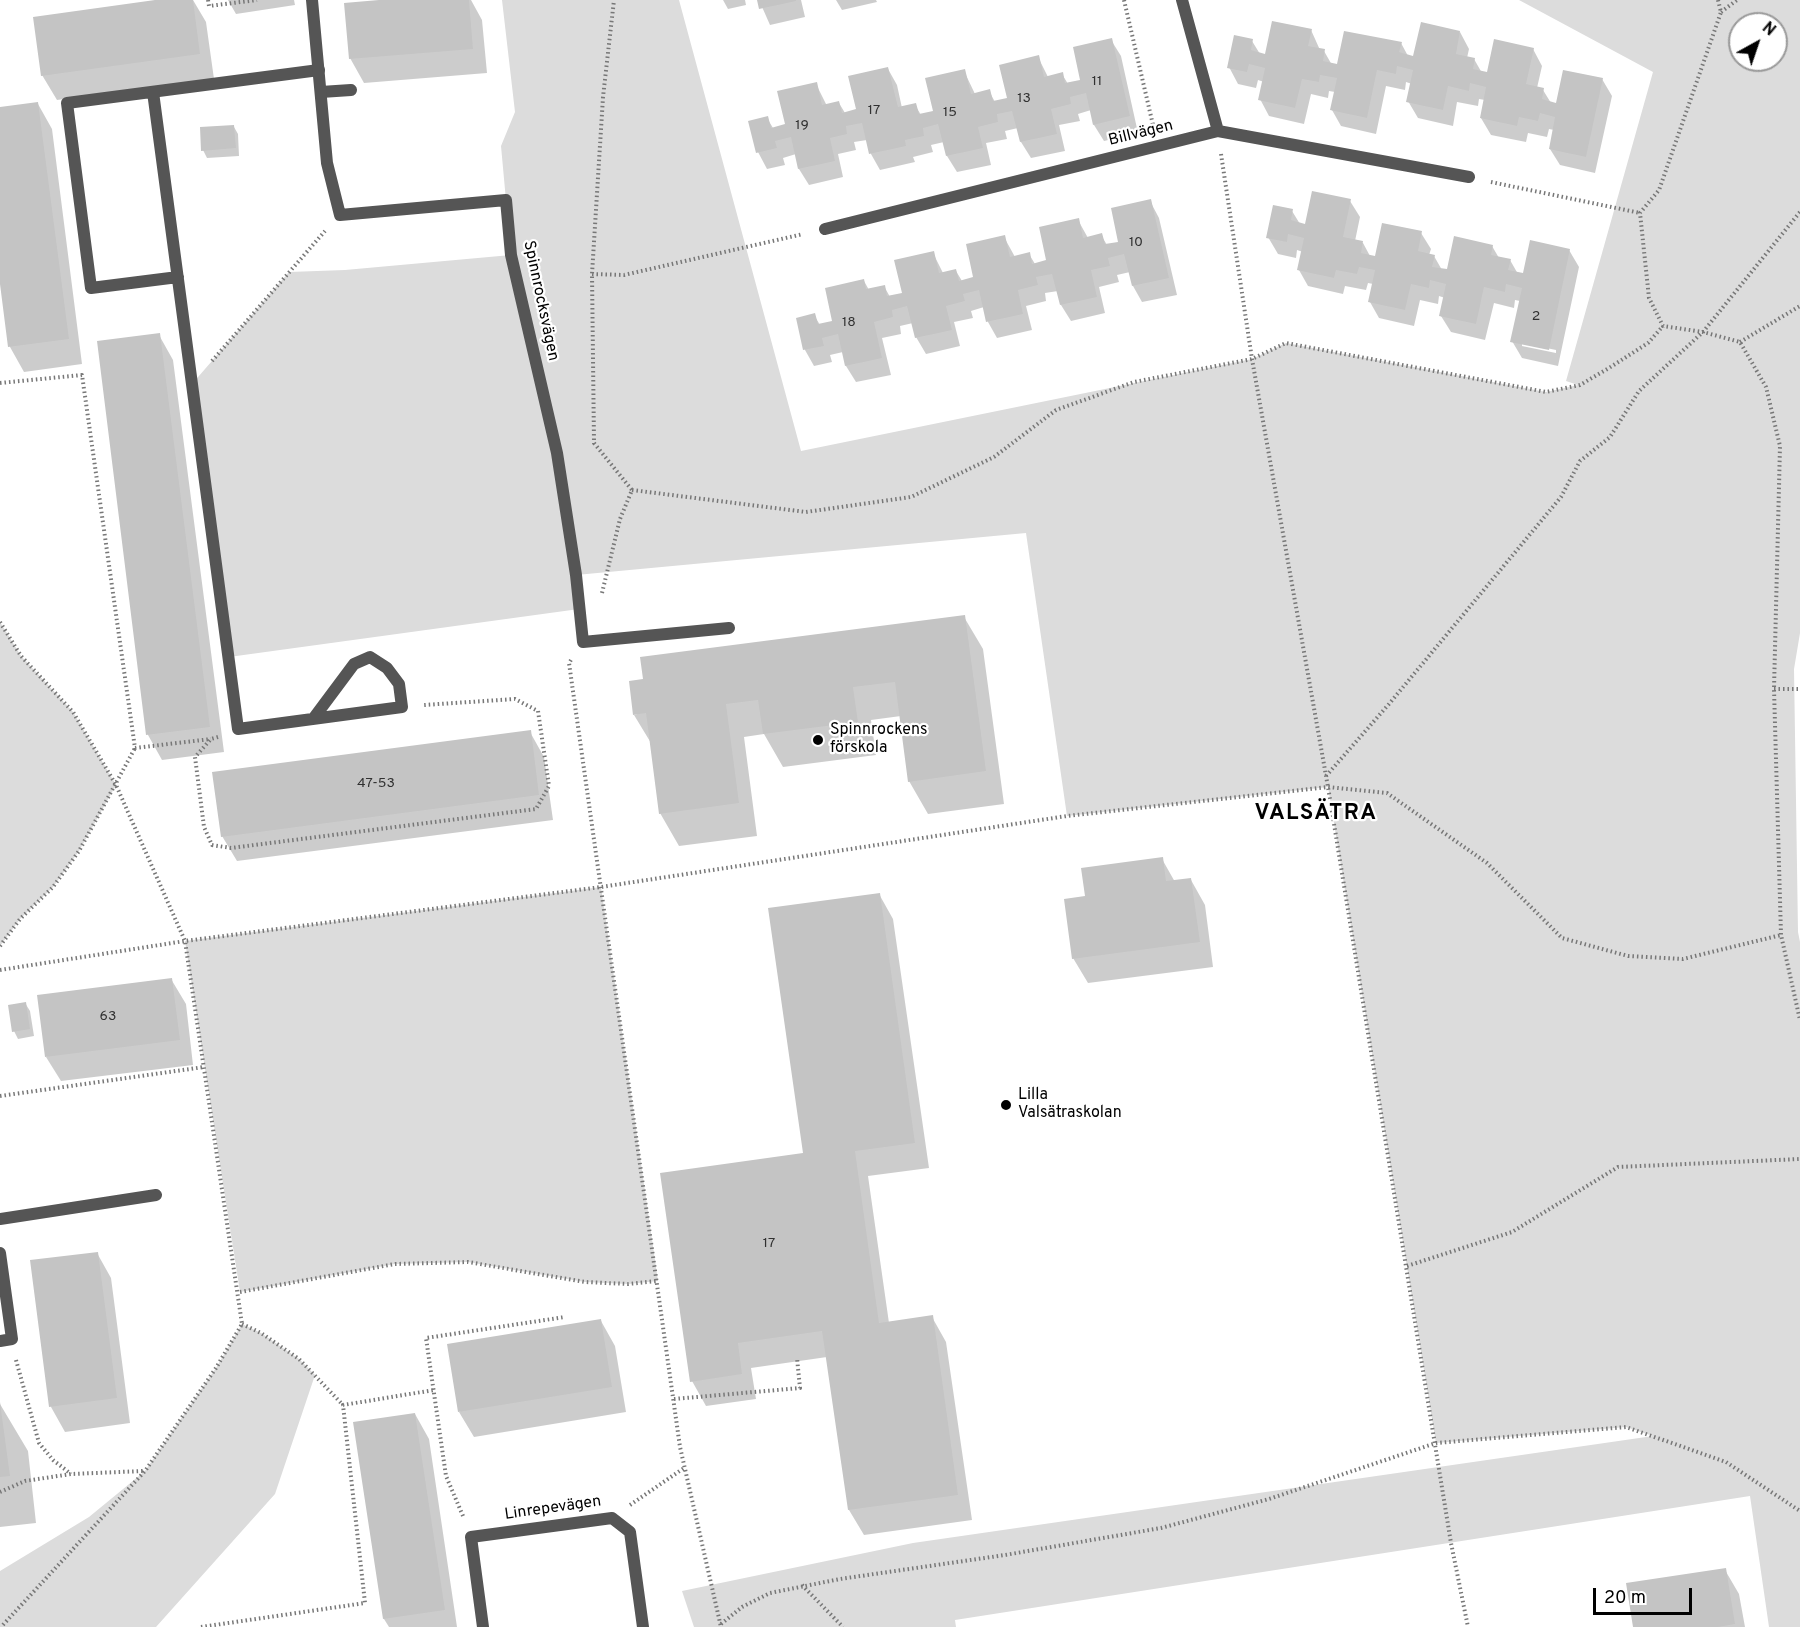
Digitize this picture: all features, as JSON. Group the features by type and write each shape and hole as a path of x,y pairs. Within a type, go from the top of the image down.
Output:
{"street":[{"path":"312,0 327,163 340,214"},
{"path":"1182,0 1218,132"},
{"path":"178,277 91,288 67,103 319,70"},
{"path":"321,92 351,90"},
{"path":"153,92 238,729 313,719 402,707 399,684 387,668 370,657 354,664 313,719"},
{"name":"Billvägen","path":"825,229 1218,132 1469,177"},
{"name":"Spinnrocksvägen","path":"340,214 506,200 511,255 557,453 576,575 583,642"},
{"path":"583,642 729,628"},
{"path":"0,1219 156,1195"},
{"path":"0,1253 6,1340"},
{"name":"Linrepevägen","path":"471,1537 612,1518 630,1533 643,1627"},
{"path":"471,1537 483,1627"}],"path":[{"path":"208,0 209,6 257,0"},
{"path":"614,0 603,97 592,274 594,443 632,490 806,512 911,497 994,457 1056,410 1134,382 1252,359 1286,343 1546,392 1580,385 1648,343 1663,326"},
{"path":"1124,0 1158,146"},
{"path":"1663,326 1649,298 1640,213 1659,190 1721,12 1718,0"},
{"path":"1721,12 1737,0"},
{"path":"1218,132 1252,359 1328,787 1468,1627"},
{"path":"1469,177 1640,213"},
{"path":"1326,777 1561,496 1580,461 1610,436 1639,392 1703,332 1800,212"},
{"path":"192,384 340,214"},
{"path":"592,274 624,275 825,229"},
{"path":"1740,342 1800,306"},
{"path":"1663,326 1703,332 1740,342 1766,387 1780,446 1774,689 1780,935 1800,1020"},
{"path":"0,383 81,375 135,748 125,763 116,786 72,860 53,887 20,919 0,946"},
{"path":"598,603 606,583 620,519 632,490"},
{"path":"0,622 21,656 73,712 116,786 185,941 240,1292 242,1324 216,1368 145,1471 1,1627"},
{"path":"583,642 569,663 684,1468 721,1626 742,1607 770,1593 802,1585 1005,1556 1161,1528 1269,1498 1436,1443 1626,1426 1726,1462 1800,1511"},
{"path":"1774,689 1800,689"},
{"path":"212,739 195,757 204,827 212,845 231,848 536,809 549,786 538,711 515,699 402,707"},
{"path":"135,748 212,739 238,729"},
{"path":"0,970 185,941 601,887 1067,816 1328,787 1387,793 1487,863 1562,938 1628,956 1683,959 1780,935"},
{"path":"0,1096 204,1067"},
{"path":"1407,1266 1512,1232 1618,1167 1800,1159"},
{"path":"240,1292 405,1264 468,1262 585,1282 627,1284 658,1281"},
{"path":"471,1537 446,1476 426,1338 565,1317"},
{"path":"201,1627 365,1603 344,1405 299,1359 261,1333 242,1324"},
{"path":"6,1340 39,1443 53,1460 71,1474"},
{"path":"674,1399 800,1388 797,1358"},
{"path":"344,1405 434,1390"},
{"path":"612,1518 684,1468"},
{"path":"0,1492 25,1481 71,1474 145,1471"},
{"path":"802,1585 843,1627"}],"shaded area":[{"path":"502,0 679,0 801,451 1252,359 1286,343 1546,392 1578,385 1566,381 1653,72 1519,0 1800,0 1800,633 1794,669 1800,942 1800,1627 1769,1627 1750,1496 955,1620 956,1627 694,1627 682,1591 913,1543 1653,1436 1626,1427 1436,1443 1328,787 1067,816 1026,533 576,575 579,609 229,657 192,384 289,272 345,270 511,255 501,146 515,112"},
{"path":"0,622 21,656 73,712 116,785 79,851 53,887 20,919 0,946"},
{"path":"601,887 658,1281 628,1284 585,1282 468,1262 395,1264 240,1292 185,941"},
{"path":"242,1324 261,1333 299,1359 315,1375 275,1494 156,1627 0,1627 0,1571 89,1517 145,1471 216,1368"}],"building":[{"path":"155,0 193,0 200,54 41,76 33,17"},
{"path":"379,0 469,0 473,49 349,59 344,3"},
{"path":"757,0 796,0 796,1 759,9"},
{"path":"1272,21 1312,29 1308,46 1325,49 1323,61 1337,64 1344,31 1402,42 1399,52 1413,56 1421,22 1460,31 1456,54 1475,58 1473,69 1487,72 1494,39 1534,48 1526,84 1544,88 1542,99 1556,103 1563,70 1603,78 1586,157 1549,149 1555,117 1540,113 1538,121 1519,117 1517,126 1480,118 1486,87 1470,83 1469,91 1448,86 1443,110 1406,102 1413,70 1397,66 1396,74 1377,70 1367,118 1330,110 1337,78 1320,75 1319,82 1302,79 1295,108 1258,100 1265,68 1249,64 1247,72 1227,68 1234,35 1253,39 1251,50 1265,54"},
{"path":"1112,38 1130,116 1093,125 1086,93 1070,97 1071,104 1051,109 1057,134 1020,142 1012,111 997,114 998,122 978,127 983,148 946,156 938,124 923,128 924,136 905,140 906,146 869,154 862,123 846,126 847,134 830,138 835,161 798,169 791,137 775,141 777,148 756,153 748,121 768,116 771,128 785,124 777,91 817,82 822,105 839,101 842,113 856,109 848,76 888,67 898,107 916,103 919,114 933,111 925,78 965,69 971,94 990,89 993,101 1007,98 999,65 1039,55 1044,77 1063,72 1065,83 1080,80 1073,47"},
{"path":"38,102 69,339 8,347 0,284 0,107"},
{"path":"234,125 236,148 201,151 200,127"},
{"path":"1312,191 1351,199 1343,237 1363,241 1361,253 1375,256 1382,223 1422,231 1418,251 1435,255 1432,267 1447,269 1454,236 1493,245 1491,255 1511,259 1508,270 1523,273 1530,240 1570,249 1549,350 1510,342 1522,288 1506,284 1505,292 1484,287 1476,324 1439,316 1446,284 1430,280 1429,288 1411,284 1405,310 1368,302 1375,270 1359,267 1357,274 1336,270 1334,278 1297,270 1304,238 1288,234 1287,242 1266,238 1273,205 1293,209 1291,220 1305,224"},
{"path":"1151,199 1169,278 1132,286 1124,254 1108,258 1110,266 1091,270 1097,297 1060,305 1052,274 1036,277 1038,285 1018,290 1023,314 986,322 979,290 963,294 965,301 946,306 952,330 915,338 907,306 892,310 893,317 874,322 882,358 845,366 838,334 822,338 824,346 803,350 796,318 815,313 818,324 832,321 825,288 864,279 866,289 885,285 887,296 902,293 894,260 934,251 939,273 956,269 959,281 973,277 966,244 1005,235 1010,257 1030,252 1032,264 1046,260 1039,227 1079,218 1083,238 1102,233 1105,244 1118,242 1111,208"},
{"path":"160,333 210,727 146,735 97,341"},
{"path":"965,615 986,771 908,782 895,682 853,687 858,722 763,734 758,700 726,704 739,803 659,814 646,713 633,715 629,681 643,679 640,657"},
{"path":"531,730 539,795 221,837 212,772"},
{"path":"1163,857 1166,881 1191,878 1200,942 1072,959 1064,899 1085,896 1081,868"},
{"path":"880,893 915,1143 855,1151 879,1323 933,1315 958,1495 848,1510 822,1331 738,1343 742,1374 690,1382 660,1173 803,1153 768,908"},
{"path":"172,978 180,1040 45,1057 37,995"},
{"path":"26,1002 30,1029 12,1032 8,1005"},
{"path":"98,1252 117,1398 49,1407 30,1260"},
{"path":"601,1319 612,1387 458,1412 447,1344"},
{"path":"0,1402 10,1476 0,1477"},
{"path":"415,1413 445,1610 383,1619 353,1422"},
{"path":"1726,1568 1735,1624 1718,1627 1633,1627 1626,1583"}],"place":[{"name":"Spinnrockens förskola","path":"818,740"},
{"name":"Lilla Valsätraskolan","path":"1006,1105"}],"district":[{"name":"VALSÄTRA","path":"1316,815"}]}
